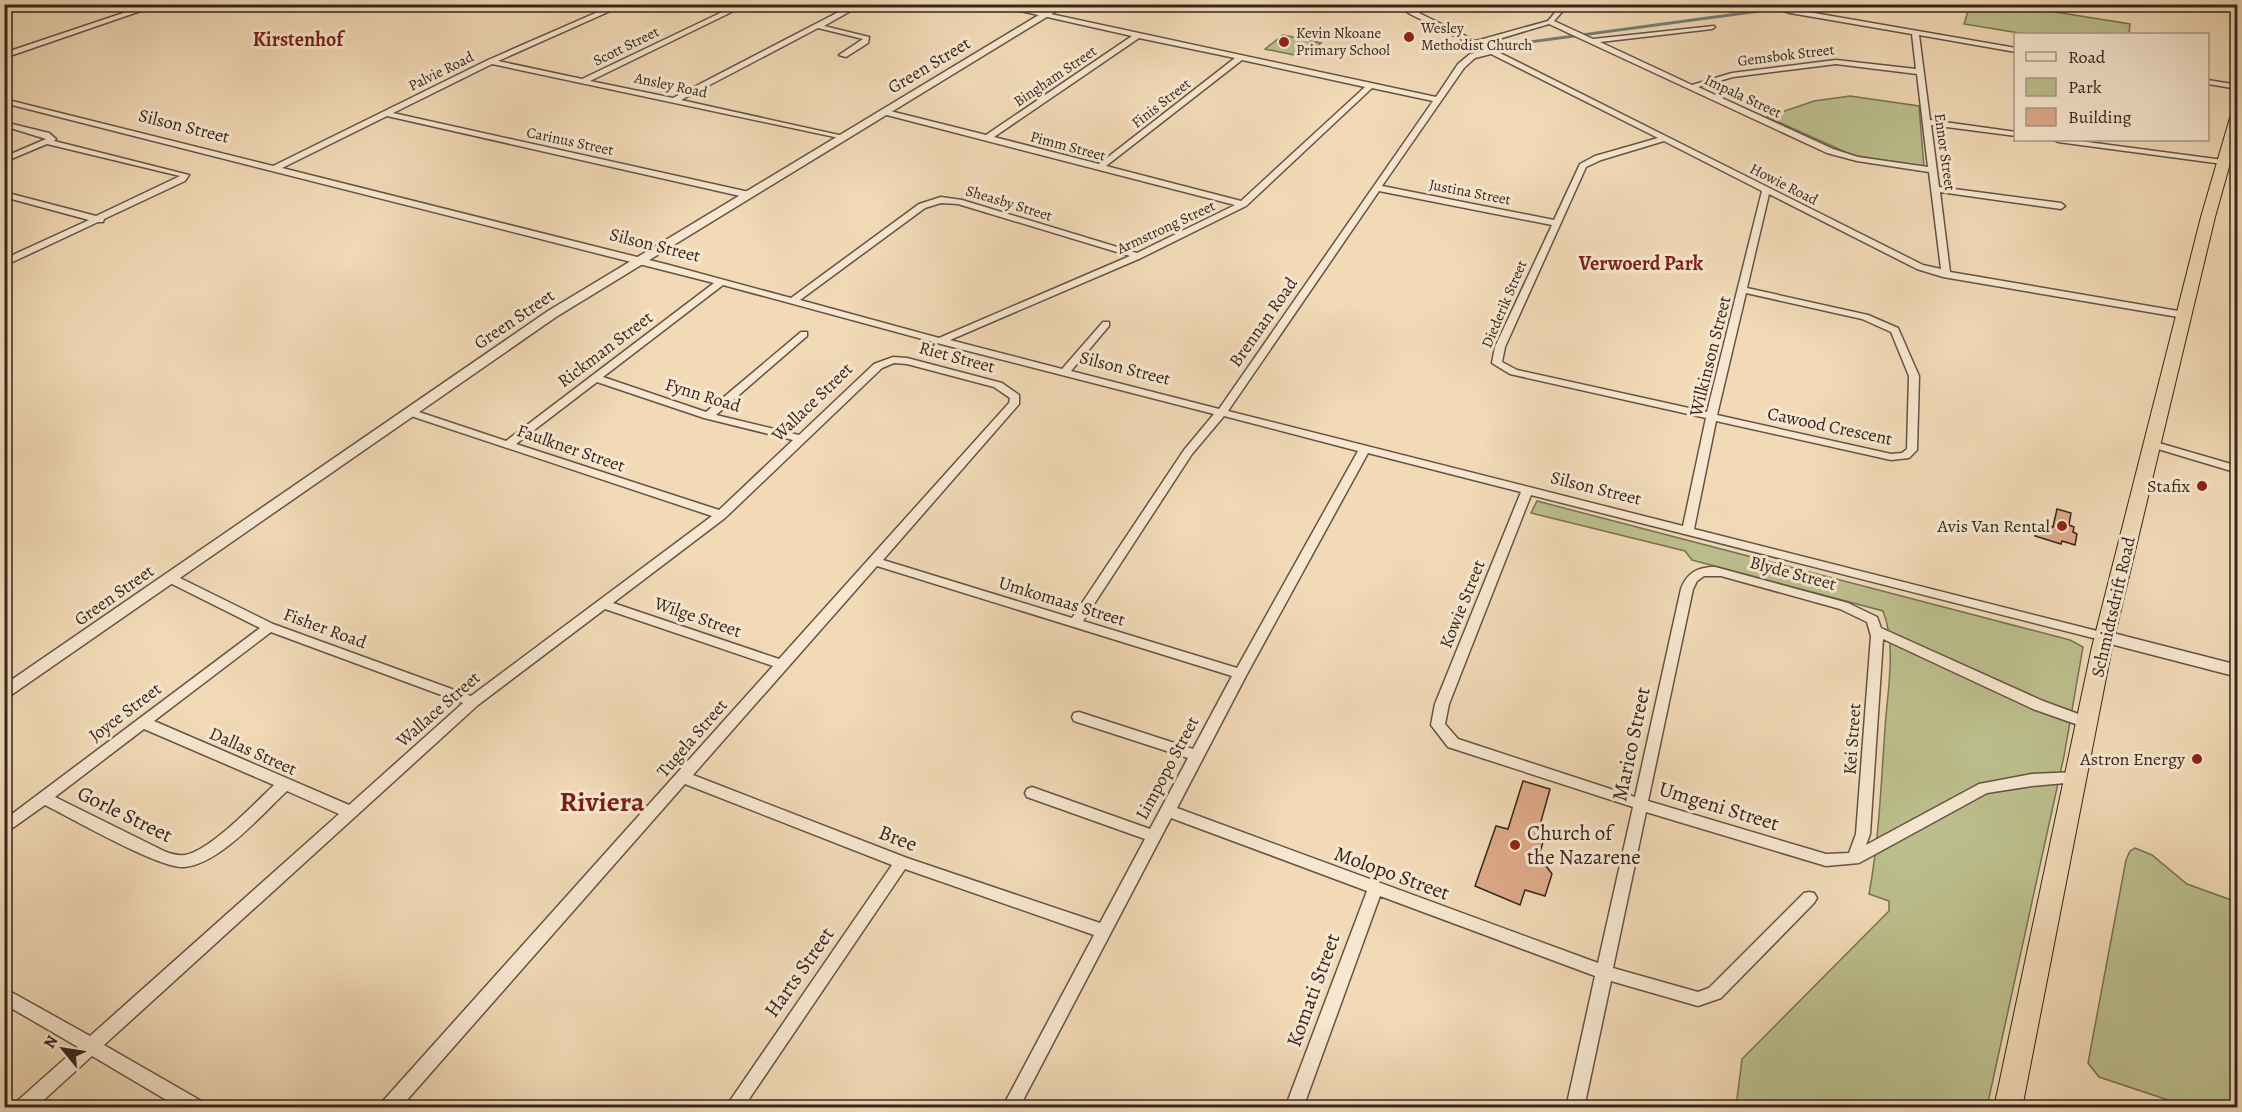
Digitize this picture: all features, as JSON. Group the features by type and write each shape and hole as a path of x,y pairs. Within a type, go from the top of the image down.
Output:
{"highway":[{"name":"Schmidtsdrift Road","path":"2008,1107 2105,637 2184,315 2238,111"}],"street":[{"path":"4,56 158,4"},
{"name":"Palvie Road","path":"274,169 491,62 622,4"},
{"name":"Scott Street","path":"584,81 745,4"},
{"path":"675,100 860,4"},
{"path":"992,4 1438,100"},
{"name":"Green Street","path":"4,694 552,314 1064,4"},
{"name":"Howie Road","path":"1396,4 1900,258 1946,275 2184,315"},
{"path":"1414,14 1424,4"},
{"path":"1474,44 1550,22 1566,4"},
{"path":"1765,4 2014,50"},
{"name":"Impala Street","path":"1550,22 1842,155 1934,170"},
{"path":"817,26 867,38 866,42 843,56"},
{"path":"1594,42 1712,27"},
{"name":"Ennor Street","path":"1914,33 1937,189 1946,275"},
{"name":"Bingham Street","path":"988,138 1138,35"},
{"name":"Brennan Road","path":"1074,624 1188,452 1221,413 1379,188 1461,66 1473,56 1490,52"},
{"name":"Finis Street","path":"1099,168 1239,58"},
{"name":"Ansley Road","path":"491,62 844,137"},
{"name":"Gemsbok Street","path":"1692,87 1732,75 1836,62 1920,72"},
{"path":"2209,82 2238,87"},
{"name":"Armstrong Street","path":"940,341 1138,256 1243,204 1370,86"},
{"name":"Silson Street","path":"4,101 640,261 1364,450 2238,671"},
{"name":"Pimm Street","path":"886,112 1243,204"},
{"name":"Carinus Street","path":"386,114 749,195"},
{"path":"1927,122 2014,134"},
{"path":"4,124 50,136 52,139 4,160"},
{"name":"Diederik Street","path":"1664,139 1587,163 1581,169 1500,347 1497,363 1514,372 1711,417"},
{"path":"2077,141 2223,162"},
{"path":"4,263 100,220 182,179 185,175 135,165 48,142"},
{"name":"Justina Street","path":"1379,188 1555,222"},
{"path":"1937,189 2061,206"},
{"name":"Wilkinson Street","path":"1688,531 1711,417 1744,290 1766,190"},
{"path":"4,194 100,220"},
{"name":"Sheasby Street","path":"794,301 922,206 941,200 959,202 1138,256"},
{"name":"Rickman Street","path":"510,443 721,282"},
{"name":"Cawood Crescent","path":"1711,417 1891,457 1905,456 1912,450 1914,376 1894,330 1865,317 1744,290"},
{"path":"1064,373 1106,324"},
{"path":"708,416 804,334"},
{"name":"Riet Street","path":"893,360 907,361 986,382 1010,392"},
{"name":"Wallace Street","path":"22,1107 473,702 722,515 878,366 893,360"},
{"name":"Fynn Road","path":"595,378 708,416 801,439"},
{"name":"Tugela Street","path":"388,1107 780,664 1014,404 1015,397 1010,392"},
{"name":"Faulkner Street","path":"409,412 510,443 722,515"},
{"path":"2152,444 2238,470"},
{"name":"Limpopo Street","path":"1010,1107 1239,674 1364,450"},
{"name":"Kowie Street","path":"1441,731 1437,720 1442,704 1527,491"},
{"name":"Umkomaas Street","path":"874,561 1239,674"},
{"name":"Blyde Street","path":"1701,570 1721,572 1844,606 1875,625 2010,692 2087,723"},
{"name":"Marico Street","path":"1575,1107 1687,588 1694,575 1701,570"},
{"name":"Fisher Road","path":"170,578 269,627 473,702"},
{"name":"Wilge Street","path":"603,604 780,664"},
{"name":"Kei Street","path":"1854,859 1863,834 1875,625"},
{"name":"Joyce Street","path":"4,828 269,627"},
{"path":"1079,717 1196,755"},
{"name":"Dallas Street","path":"142,722 350,812"},
{"name":"Umgeni Street","path":"1441,731 1447,739 1466,748 1640,804 1826,860 1854,859"},
{"name":"Bree","path":"682,777 902,862 1103,931"},
{"path":"1854,859 1984,788 2032,780 2076,777"},
{"name":"Gorle Street","path":"44,798 161,856 174,860 190,860 207,852 285,784"},
{"path":"1032,793 1154,836"},
{"name":"Molopo Street","path":"1167,810 1604,972 1698,999 1707,998 1809,898"},
{"name":"Harts Street","path":"733,1107 902,862"},
{"name":"Komati Street","path":"1294,1107 1375,889"},
{"path":"4,994 197,1107"}],"green space":[{"path":"1970,5 2011,5 2130,24 2129,33 2019,33 1964,24"},
{"path":"1283,35 1321,43 1304,57 1265,49"},
{"path":"1850,96 1919,106 1924,167 1852,155 1767,117 1814,101"},
{"path":"1537,501 2070,640 2083,647 2064,756 1987,1107 1736,1107 1742,1059 1889,911 1889,901 1869,894 1877,833 1890,670 1889,639 1883,611 1692,560 1685,551 1531,513"},
{"path":"2135,848 2152,855 2187,884 2237,902 2237,1107 2189,1107 2099,1077 2088,1063 2126,860 2130,851"}],"building":[{"name":"Avis Van Rental","path":"2057,509 2071,513 2069,525 2074,527 2073,532 2077,534 2075,545 2062,541 2061,544 2035,536 2038,523 2053,527"},
{"name":"Church of the Nazarene","path":"1523,781 1550,789 1538,832 1545,835 1539,856 1552,874 1545,896 1525,890 1520,905 1475,886 1496,826 1508,829"}],"waterway":[{"path":"1492,47 1812,4"}],"place":[{"name":"Wesley Methodist Church","path":"1409,37"},
{"name":"Kevin Nkoane Primary School","path":"1284,42"},
{"name":"Stafix","path":"2202,486"},
{"name":"Avis Van Rental","path":"2062,526"},
{"name":"Astron Energy","path":"2197,759"},
{"name":"Church of the Nazarene","path":"1515,845"}],"district":[{"name":"Kirstenhof","path":"298,39"},
{"name":"Verwoerd Park","path":"1641,263"},
{"name":"Riviera","path":"602,802"}]}
